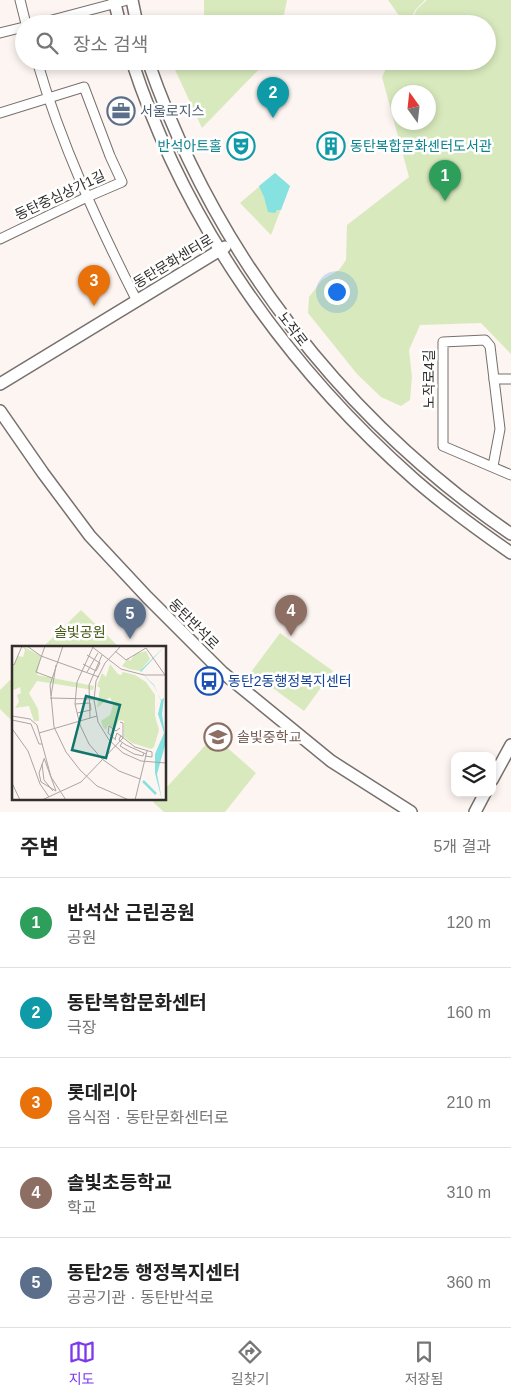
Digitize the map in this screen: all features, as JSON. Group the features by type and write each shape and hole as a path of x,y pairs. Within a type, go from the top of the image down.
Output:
{"street":[{"path":"20,0 24,15"},
{"path":"68,15 114,2 130,0 134,15"},
{"path":"114,2 118,15"},
{"path":"0,34 15,30"},
{"path":"40,70 48,99 87,197 137,301"},
{"name":"노작로","path":"135,70 147,105 161,137 195,206 247,292 299,361 362,430 416,480 449,508 511,553"},
{"name":"노작로","path":"152,70 176,132 208,199 260,284 325,369 370,418 430,473 511,534"},
{"name":"동탄중심상가1길","path":"0,113 84,87 122,182 0,239"},
{"path":"195,206 204,205 208,199"},
{"name":"동탄문화센터로","path":"0,384 233,242"},
{"path":"247,292 251,284 260,284"},
{"name":"노작로4길","path":"493,466 500,429 490,346 485,340 443,342 442,446 511,475"},
{"path":"494,379 511,379"},
{"name":"동탄반석로","path":"0,411 90,536 147,597 222,672 331,761 411,812"},
{"path":"496,773 511,745"},
{"path":"475,812 483,797"}],"green space":[{"path":"204,0 287,0 284,15 204,15"},
{"path":"388,0 425,0 413,15 399,15"},
{"path":"427,0 511,0 511,354 481,323 420,325 409,350 412,377 410,400 401,406 381,397 357,374 308,313 309,297 322,280 339,270 346,260 347,225 409,177 396,130 436,130 436,85 391,85 391,110 382,77 386,70 496,70 496,15 414,15 417,9"},
{"path":"175,70 258,70 202,128"},
{"path":"275,173 290,186 271,235 240,203"},
{"name":"솔빛공원","path":"81,610 118,646 44,646"},
{"path":"280,633 333,671 304,711 251,672"},
{"path":"12,678 12,721 0,709 0,690"},
{"path":"214,736 256,773 225,812 164,812 153,802 156,799 166,799 166,788"}],"water":[{"path":"275,173 290,186 281,210 277,210 275,213 268,212 259,186"}],"place":[{"name":"서울로지스","path":"121,111"},
{"name":"동탄복합문화센터","path":"273,118"},
{"name":"반석아트홀","path":"241,146"},
{"name":"동탄복합문화센터도서관","path":"331,146"},
{"name":"반석산 근린공원","path":"445,201"},
{"name":"롯데리아","path":"94,306"},
{"name":"솔빛초등학교","path":"291,636"},
{"name":"동탄2동 행정복지센터","path":"130,639"},
{"name":"동탄2동행정복지센터","path":"209,681"},
{"name":"솔빛중학교","path":"218,737"}]}
